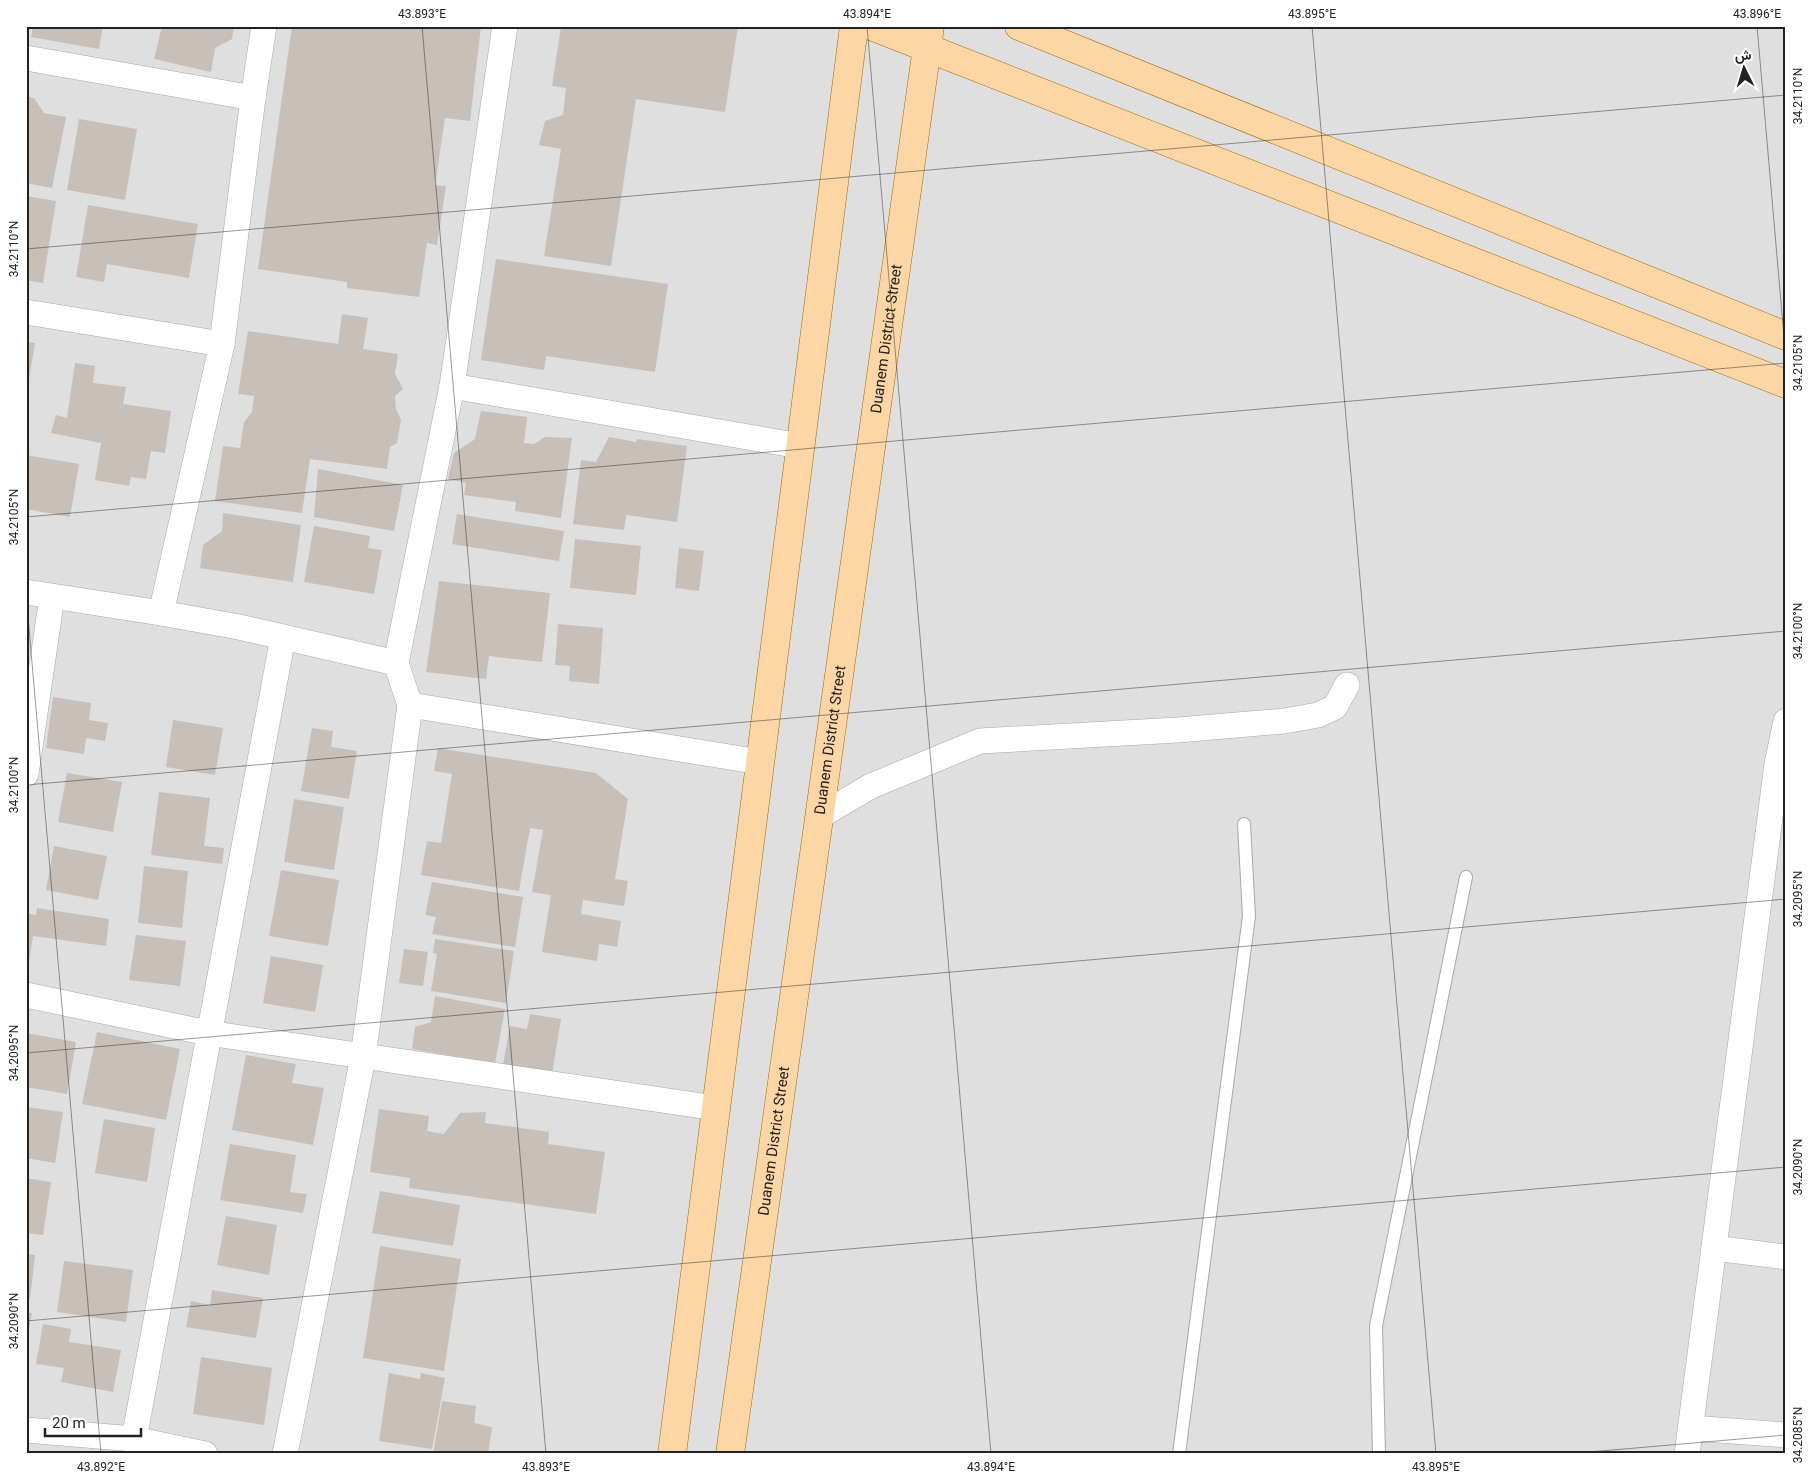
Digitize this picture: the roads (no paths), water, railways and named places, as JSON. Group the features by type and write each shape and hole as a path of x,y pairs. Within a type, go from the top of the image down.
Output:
{"main road":[{"path":"672,1454 854,26"},
{"path":"871,26 928,37 1786,384"},
{"path":"1019,26 1786,336"},
{"name":"Duanem District Street","path":"730,1454 928,37"}],"street":[{"path":"161,613 222,344 264,26"},
{"path":"285,1454 363,1057 410,705 396,663 452,386 505,26"},
{"path":"26,58 253,98"},
{"path":"26,312 222,344"},
{"path":"452,386 800,446"},
{"path":"26,592 161,613 283,637 396,663"},
{"path":"26,774 52,597"},
{"path":"134,1439 283,637"},
{"path":"820,816 871,786 980,741 1178,730 1318,715 1335,707 1347,684"},
{"path":"410,705 760,762"},
{"path":"1687,1454 1776,774 1786,721"},
{"path":"26,995 208,1033 716,1108"},
{"path":"1714,1248 1786,1257"},
{"path":"1690,1428 1786,1435"},
{"path":"26,1430 134,1439 205,1454"}],"lane":[{"path":"1179,1454 1249,916 1244,824"},
{"path":"1379,1454 1376,1326 1466,877"}]}
